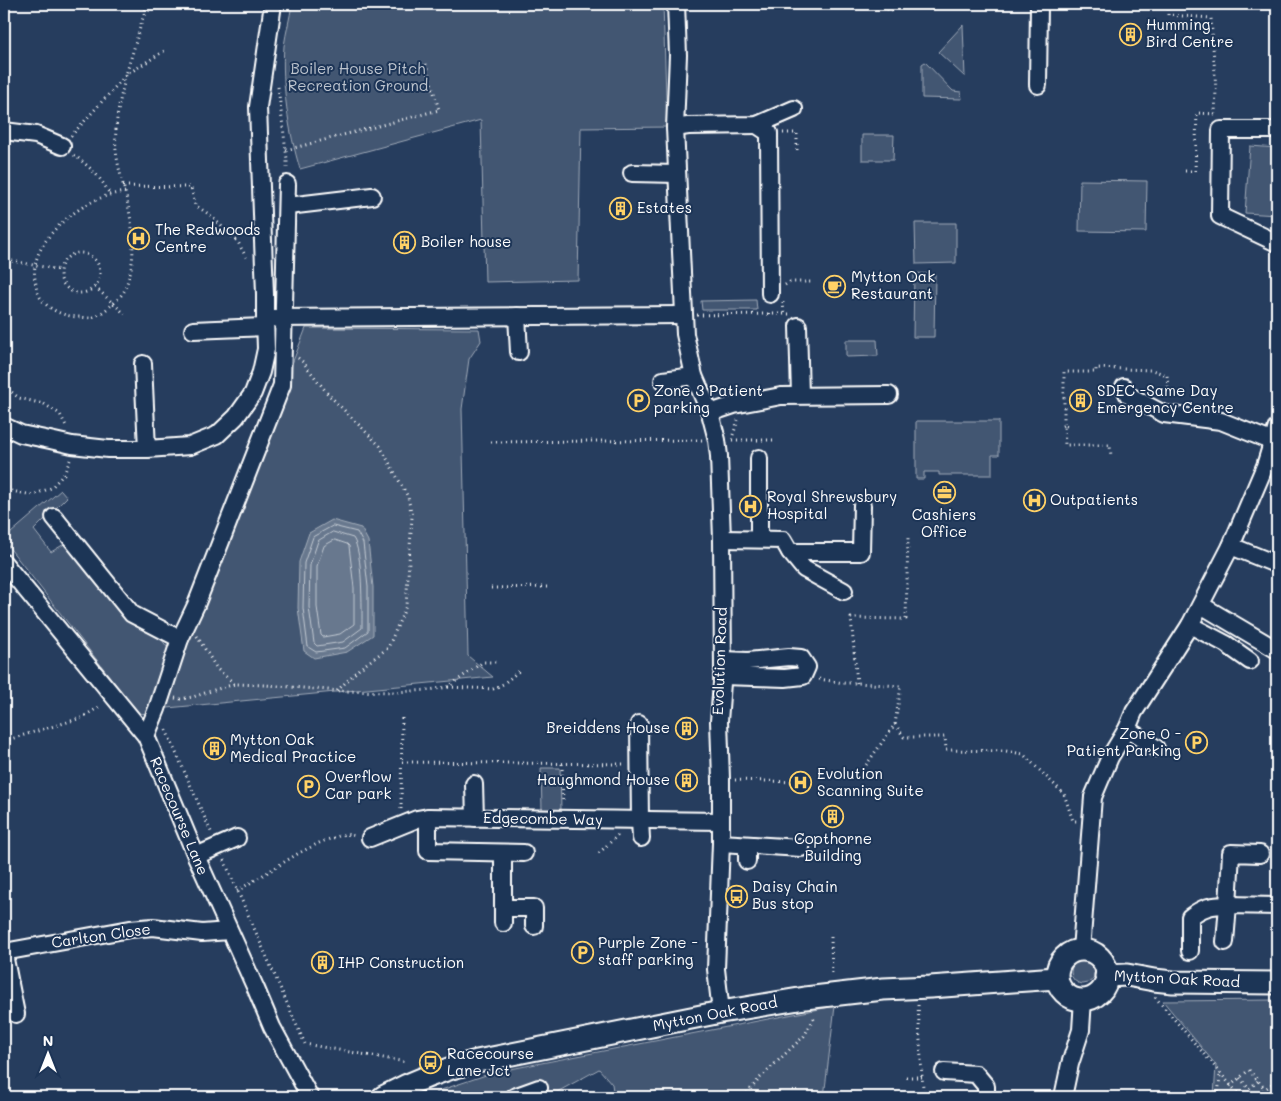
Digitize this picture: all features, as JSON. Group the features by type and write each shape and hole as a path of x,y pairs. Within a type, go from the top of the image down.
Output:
{"main road":[{"name":"Mytton Oak Road","path":"1081,950 1088,951 1099,957 1103,962 1106,976 1102,989 1090,998 1083,999"},
{"path":"1081,950 1073,951 1060,962 1057,969 1057,978 1059,985 1069,996 1083,999"},
{"name":"Mytton Oak Road","path":"1106,976 1127,975 1173,982 1277,983"},
{"name":"Mytton Oak Road","path":"383,1097 417,1080 448,1068 721,1012 805,998 883,989 1057,978"}],"street":[{"name":"Evolution Road","path":"676,4 678,55 675,128 676,174 685,334 694,376 710,413 719,456 723,668 719,720 721,843 716,969 721,1012"},
{"path":"1038,85 1039,4"},
{"path":"4,426 21,434 72,445 108,449 190,446 217,435 236,417 253,393 261,372 266,349 266,294 258,107 272,8"},
{"path":"675,128 688,126 757,125 794,108"},
{"path":"757,125 769,133 779,292"},
{"path":"1277,130 1221,130 1220,216 1277,243"},
{"path":"4,131 36,135 62,146"},
{"path":"632,173 676,174"},
{"path":"146,736 180,639 196,605 282,385 288,206 287,184"},
{"path":"288,206 372,196"},
{"path":"193,330 284,318 684,312"},
{"path":"516,316 519,352"},
{"path":"795,320 800,395"},
{"path":"143,364 147,449"},
{"path":"664,380 694,376"},
{"path":"1124,386 1128,394 1164,414 1221,421 1266,439 1274,447"},
{"path":"710,413 734,405 781,396 889,394"},
{"path":"1081,950 1093,798 1110,757 1127,729 1134,712 1190,625 1231,546 1274,447 1277,427"},
{"path":"759,458 759,539"},
{"path":"790,552 861,552 862,505"},
{"path":"54,516 132,614 180,639"},
{"path":"722,538 783,540 804,569 844,591"},
{"path":"1231,546 1273,564"},
{"name":"Racecourse Lane","path":"4,563 146,736 196,856 272,1027 310,1097"},
{"path":"1200,605 1277,650"},
{"path":"1190,625 1226,644 1250,661"},
{"path":"723,668 748,661 788,657 801,658 807,667 803,676"},
{"path":"640,724 641,838"},
{"path":"1127,729 1156,748"},
{"path":"474,784 475,818"},
{"path":"428,817 428,851 524,853"},
{"name":"Edgecombe Way","path":"370,838 401,824 428,817 721,821"},
{"path":"196,856 238,838"},
{"path":"721,843 747,853 801,848"},
{"path":"503,853 503,916 534,908 534,926"},
{"path":"1225,942 1231,854 1260,854"},
{"path":"1190,951 1190,917 1200,909 1214,905 1277,906"},
{"name":"Carlton Close","path":"4,953 130,929 153,928 202,932 229,931"},
{"path":"4,953 16,1014"},
{"path":"1063,1097 1070,1064 1082,1030 1083,999"},
{"path":"944,1072 976,1074 986,1086 986,1097"},
{"path":"514,1097 539,1088"}],"path":[{"path":"125,192 106,196 70,216 53,231 41,249 34,270 37,292 48,308 69,317 90,318 108,309 125,290 132,268 133,239 128,206 125,192 120,176 116,149 118,111 126,75 147,4"},
{"path":"144,18 154,4"},
{"path":"873,4 896,11"},
{"path":"1168,4 1168,15 1211,18 1216,89 1215,114 1197,113 1195,171 1185,171"},
{"path":"110,195 104,183 92,169 62,146 126,75 164,51"},
{"path":"286,150 439,110 425,61"},
{"path":"278,79 287,160 287,184"},
{"path":"797,133 797,150"},
{"path":"123,186 191,187 195,205 210,215 238,242 251,268"},
{"path":"79,253 92,257 100,268 100,275 95,286 90,290 78,293 67,288 60,277 60,270 66,258 72,254 79,253"},
{"path":"12,260 60,270"},
{"path":"769,314 779,292 790,282 812,282"},
{"path":"95,286 125,314"},
{"path":"779,292 784,314"},
{"path":"684,312 692,314 784,314 795,320"},
{"path":"283,347 303,362 328,394 380,446 408,498 412,517 406,606 388,648 359,669 337,691"},
{"path":"1277,370 1275,377 1277,383"},
{"path":"1064,425 1064,446 1110,445 1111,457"},
{"path":"491,442 704,440"},
{"path":"729,440 776,440"},
{"path":"857,683 851,618 906,620 908,538"},
{"path":"491,588 547,587"},
{"path":"188,623 217,668 235,684"},
{"path":"448,687 483,662 496,662"},
{"path":"406,1062 305,1044 237,891 159,702 194,697 235,684 337,691 396,692 448,687 493,689 519,672"},
{"path":"803,676 844,683 901,686 895,724 864,768"},
{"path":"4,740 82,718 114,697"},
{"path":"401,824 402,717"},
{"path":"895,724 904,737 946,737 946,750 1006,751 1024,754 1064,794 1073,821 1091,822"},
{"path":"402,762 640,764"},
{"path":"562,764 563,820"},
{"path":"732,780 797,782"},
{"path":"237,891 299,853 321,842 345,834 370,838"},
{"path":"831,936 832,977"},
{"path":"1155,993 1155,998 1241,1097"},
{"path":"917,1000 924,1097"},
{"path":"744,1097 760,1078 804,1036 818,1010"},
{"path":"1230,1086 1249,1070 1265,1088"},
{"path":"1218,1097 1220,1074"},
{"path":"906,1077 922,1077"},
{"path":"1240,1078 1249,1088 1258,1080"},
{"path":"1255,1097 1277,1080"}],"green space":[{"name":"Boiler House Pitch Recreation Ground","path":"292,4 663,4 667,127 581,128 578,280 485,282 481,120 300,169 289,124 283,60"},
{"path":"963,25 965,77 938,52"},
{"path":"925,62 953,91 961,92 962,99 922,98 922,64"},
{"path":"862,135 894,135 893,160 862,160"},
{"path":"1250,146 1277,148 1277,215 1245,213"},
{"path":"1080,180 1147,181 1146,232 1079,231"},
{"path":"915,223 956,223 956,263 916,264"},
{"path":"914,273 935,274 934,337 913,337"},
{"path":"756,300 757,310 702,310 701,301"},
{"path":"306,328 479,329 481,341 469,359 462,409 468,656 493,677 157,709"},
{"path":"846,340 877,340 878,356 846,357"},
{"path":"916,421 999,421 999,455 992,455 992,475 939,475 939,472 924,472 924,479 916,479"},
{"path":"61,490 67,497 34,530 51,552 66,543 126,619 162,640 170,651 149,713 139,714 4,541"},
{"path":"541,768 560,768 561,810 542,810"},
{"path":"1083,960 1092,963 1095,972 1092,981 1083,984 1074,981 1071,972 1074,963"},
{"path":"1277,1000 1277,1097 1214,1097 1216,1065 1163,1001"},
{"path":"835,1006 824,1097 614,1097 612,1084 599,1069 548,1097 543,1082 494,1097 486,1094 476,1097 430,1097 441,1090 495,1072"}],"water":[{"path":"332,520 361,528 368,541 373,587 373,635 347,652 314,658 304,651 298,608 299,562 309,533"}],"place":[{"name":"Humming Bird Centre","path":"1130,34"},
{"name":"Estates","path":"621,208"},
{"name":"The Redwoods Centre","path":"139,239"},
{"name":"Boiler house","path":"405,242"},
{"name":"Mytton Oak Restaurant","path":"835,286"},
{"name":"Zone 3 Patient parking","path":"638,400"},
{"name":"SDEC -Same Day Emergency Centre","path":"1081,400"},
{"name":"Cashiers Office","path":"944,492"},
{"name":"Outpatients","path":"1034,500"},
{"name":"Royal Shrewsbury Hospital","path":"751,506"},
{"name":"Breiddens House","path":"686,728"},
{"name":"Zone 0 - Patient Parking","path":"1197,743"},
{"name":"Mytton Oak Medical Practice","path":"214,749"},
{"name":"Haughmond House","path":"686,780"},
{"name":"Evolution Scanning Suite","path":"801,783"},
{"name":"Overflow Car park","path":"309,786"},
{"name":"Copthorne Building","path":"833,816"},
{"name":"Daisy Chain Bus stop","path":"736,896"},
{"name":"Purple Zone - staff parking","path":"582,952"},
{"name":"IHP Construction","path":"322,963"},
{"name":"Racecourse Lane Jct","path":"431,1063"}]}
